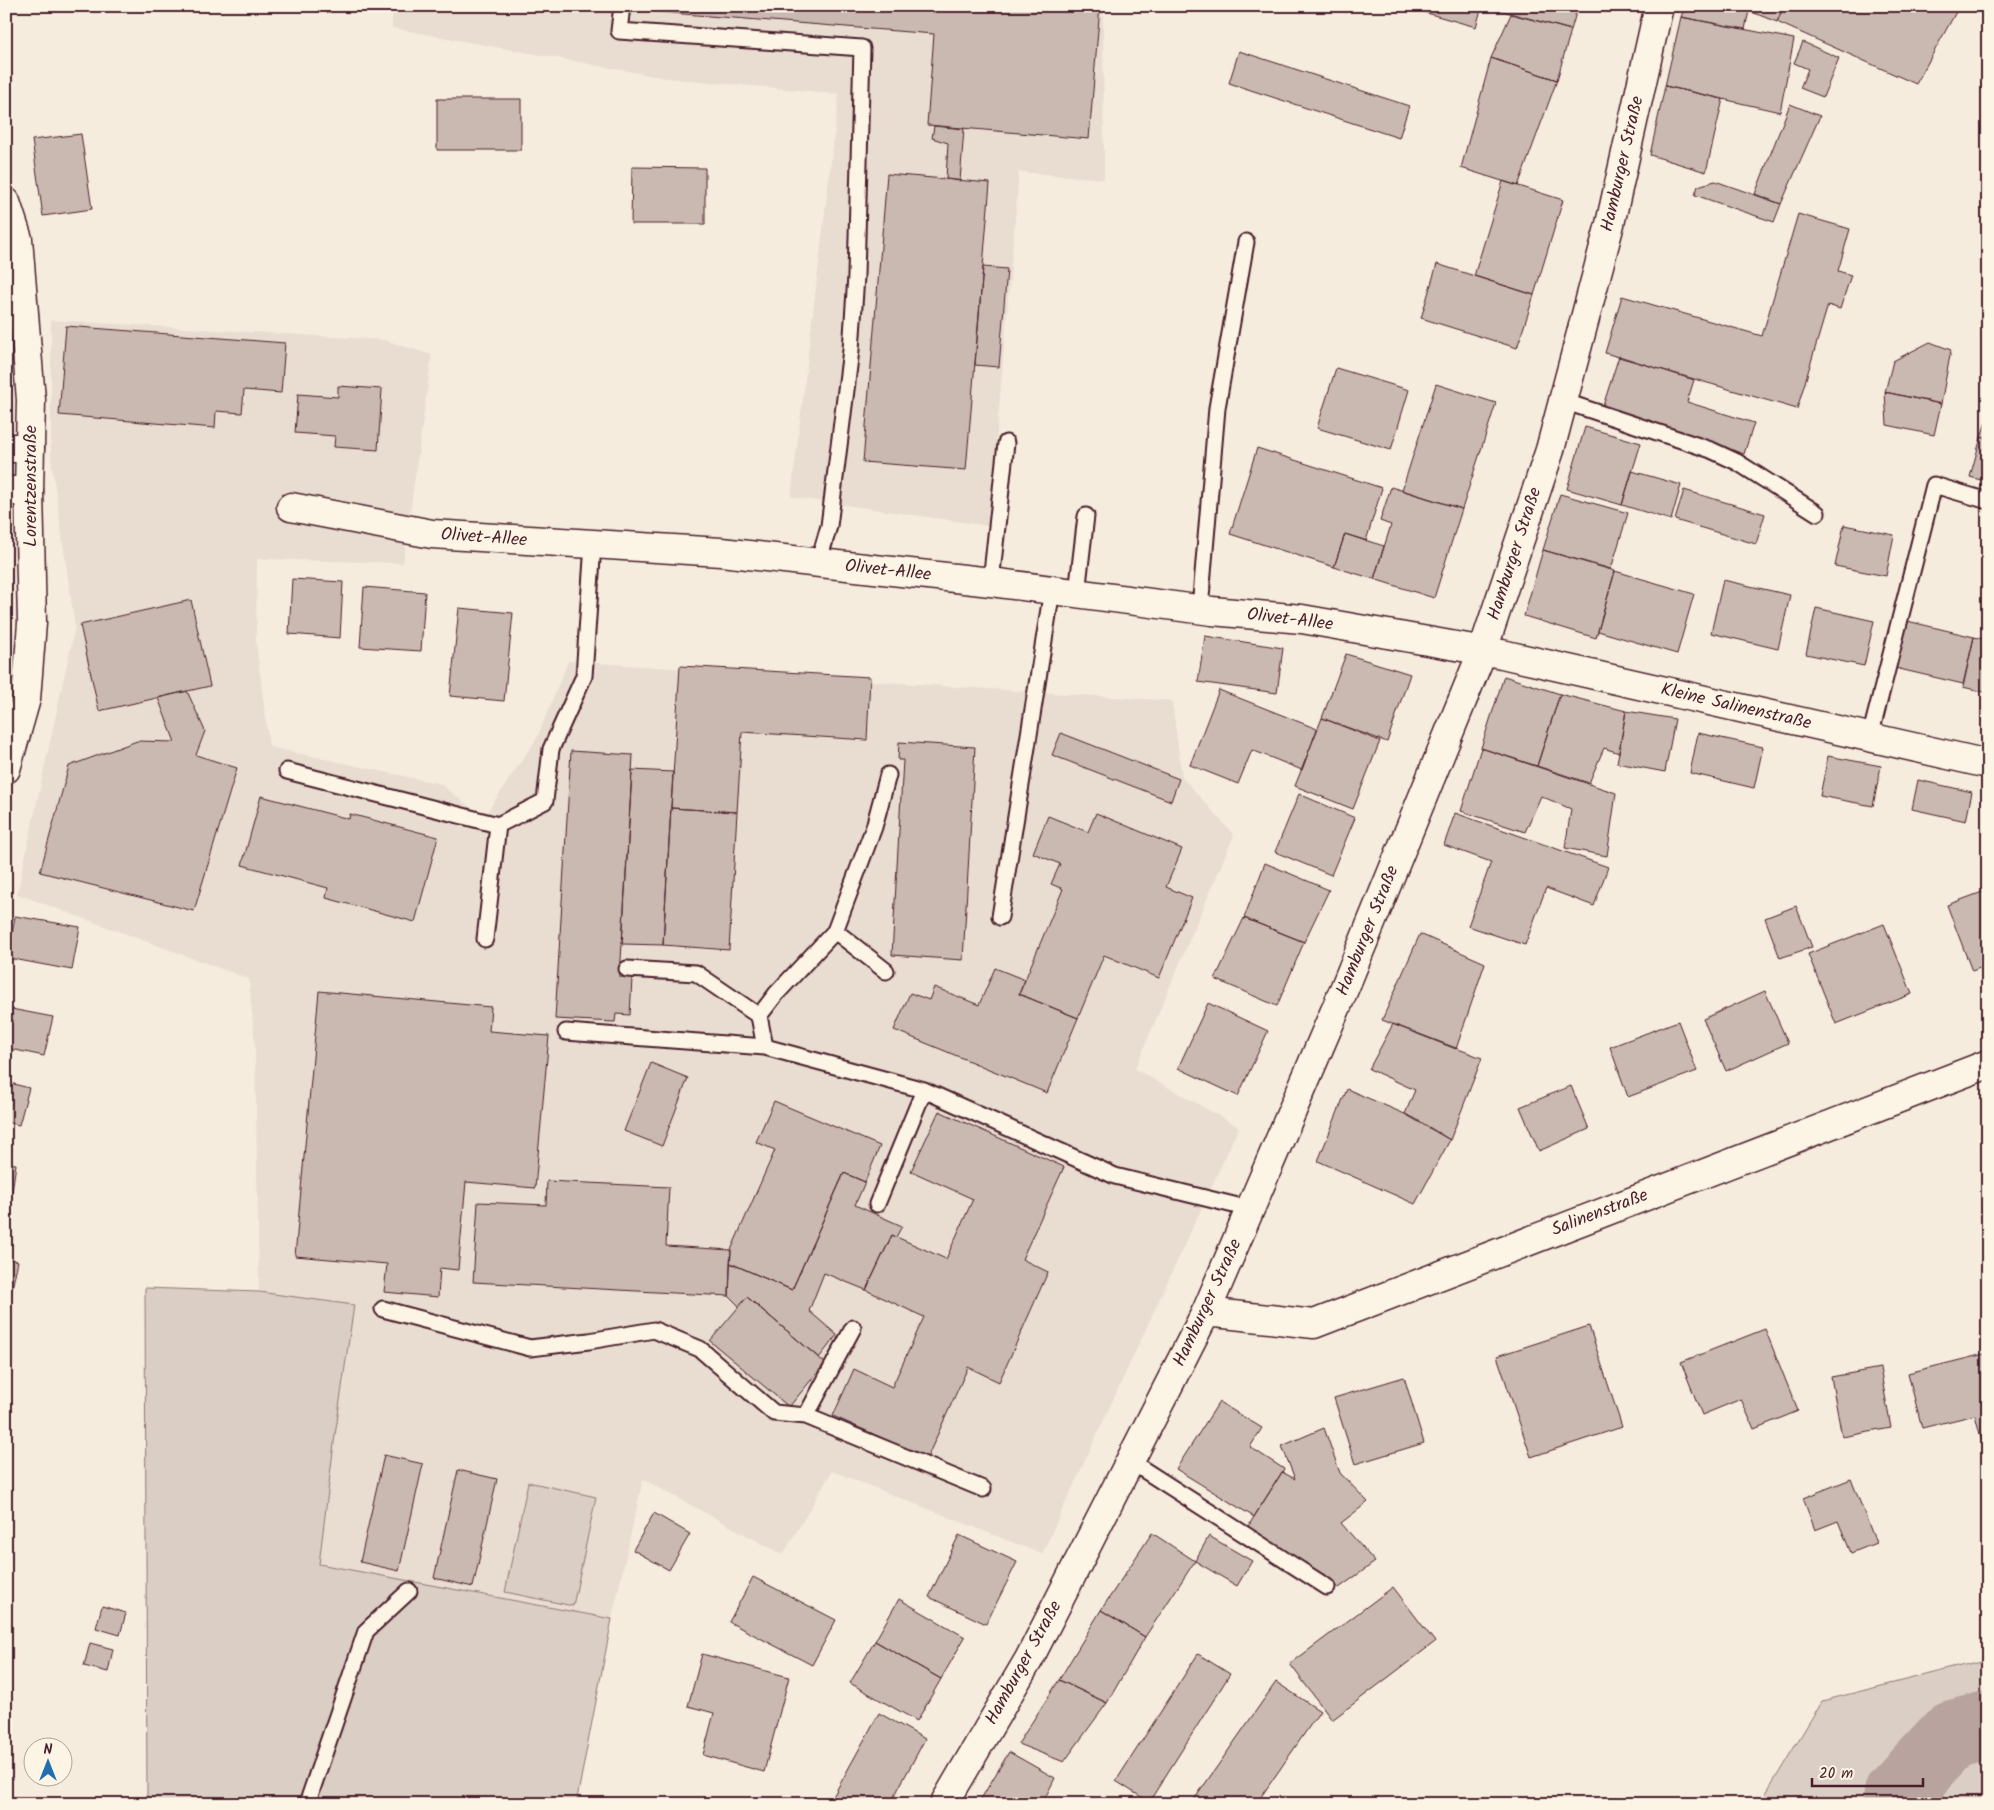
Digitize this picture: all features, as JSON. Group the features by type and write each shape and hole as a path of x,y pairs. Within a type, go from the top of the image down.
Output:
{"street":[{"name":"Hamburger Straße","path":"944,1804 1029,1659 1206,1312 1340,999 1484,650 1550,450 1610,224 1659,6"},
{"name":"Lorentzenstraße","path":"6,202 18,239 31,400 18,448 18,491 32,623 27,690 6,769"},
{"name":"Olivet-Allee","path":"291,507 432,534 721,552 991,582 1200,609 1302,619 1484,650"},
{"name":"Kleine Salinenstraße","path":"1484,650 1988,764"},
{"name":"Salinenstraße","path":"1206,1312 1314,1324 1988,1064"}],"lane":[{"path":"622,6 619,31 862,48 856,276 851,350 829,526 818,564"},
{"path":"1200,609 1217,408 1246,242"},
{"path":"1563,401 1711,450 1737,462 1818,513"},
{"path":"991,582 1006,443"},
{"path":"1870,738 1934,485 1988,502"},
{"path":"1000,917 1065,591 1086,516"},
{"path":"286,771 498,825 545,801 551,749 584,676 593,544"},
{"path":"759,1016 776,994 835,931 874,828 888,775"},
{"path":"485,939 498,825"},
{"path":"835,931 886,971"},
{"path":"628,969 696,973 759,1016 764,1047"},
{"path":"566,1032 764,1047 924,1090 1115,1176 1250,1209"},
{"path":"877,1204 924,1090"},
{"path":"383,1309 530,1348 654,1330 700,1350 774,1413 806,1416 984,1489"},
{"path":"806,1416 853,1328"},
{"path":"1130,1461 1327,1587"},
{"path":"307,1804 366,1631 409,1591"}],"shaded area":[{"path":"393,6 1103,6 1104,179 1019,172 989,526 791,497 839,94 666,78 392,28"},
{"path":"51,320 384,340 432,355 403,563 257,559 256,641 269,747 441,784 483,818 537,738 568,661 1172,701 1182,777 1234,835 1135,1069 1239,1127 1042,1554 832,1471 783,1555 643,1479 612,1619 319,1564 354,1306 259,1292 255,1046 249,979 17,894 75,627 51,459"},
{"path":"145,1288 259,1292 354,1305 319,1564 612,1619 576,1804 147,1804"},
{"path":"528,1482 596,1497 573,1606 505,1592"},
{"path":"1988,1659 1988,1804 1760,1804 1822,1701"}],"building":[{"path":"646,6 1100,6 1089,139 927,125 934,34 646,11"},
{"path":"1402,6 1482,6 1476,27"},
{"path":"1500,6 1578,6 1571,30 1499,10"},
{"path":"1685,6 1784,6 1777,22 1749,11 1745,29 1681,17"},
{"path":"1784,6 1941,6 1956,12 1916,84 1777,22"},
{"path":"1511,14 1571,30 1557,80 1491,58"},
{"path":"1681,17 1794,39 1780,112 1665,86"},
{"path":"1803,42 1839,58 1823,97 1800,88 1808,69 1794,63"},
{"path":"1239,51 1409,106 1399,138 1229,83"},
{"path":"1491,58 1557,80 1518,186 1461,168"},
{"path":"1665,86 1723,99 1706,172 1650,155"},
{"path":"437,99 521,99 521,150 437,150"},
{"path":"1790,104 1820,116 1781,204 1755,194"},
{"path":"934,126 964,129 960,181 946,179 948,143 932,138"},
{"path":"81,134 92,209 43,216 32,140"},
{"path":"632,167 705,168 705,224 631,224"},
{"path":"887,174 990,183 966,470 863,462"},
{"path":"1503,181 1563,200 1534,295 1474,276"},
{"path":"1715,181 1781,204 1774,222 1695,195 1698,186"},
{"path":"1798,214 1850,229 1838,271 1851,275 1840,309 1828,305 1797,409 1605,353 1622,296 1762,336"},
{"path":"1437,264 1534,295 1517,348 1421,318"},
{"path":"983,267 1007,269 999,367 975,365"},
{"path":"66,326 285,343 281,393 244,390 242,413 216,411 215,428 59,415"},
{"path":"1930,342 1951,350 1941,404 1885,392 1893,361"},
{"path":"1619,356 1694,380 1687,402 1754,423 1744,454 1602,409"},
{"path":"1336,368 1409,390 1391,450 1317,428"},
{"path":"1436,384 1496,403 1462,509 1402,490"},
{"path":"338,386 382,389 378,450 334,447 335,436 295,433 298,394 338,397"},
{"path":"1885,392 1941,404 1934,435 1887,425"},
{"path":"1988,416 1988,439 1981,437"},
{"path":"1585,427 1641,443 1622,505 1567,489"},
{"path":"1981,437 1988,439 1988,482 1970,477"},
{"path":"1257,448 1382,488 1366,541 1345,534 1334,567 1230,534"},
{"path":"1632,471 1681,485 1671,520 1622,505"},
{"path":"1391,487 1462,509 1434,598 1374,579 1391,525 1380,521"},
{"path":"1684,490 1765,514 1756,544 1675,520"},
{"path":"1560,494 1628,513 1611,569 1543,550"},
{"path":"1844,525 1894,535 1886,576 1835,566"},
{"path":"1345,534 1384,546 1374,579 1334,567"},
{"path":"1543,550 1615,571 1596,638 1524,616"},
{"path":"1615,571 1694,594 1677,654 1598,631"},
{"path":"292,579 343,582 340,638 289,634"},
{"path":"1723,580 1790,595 1778,649 1711,633"},
{"path":"364,587 425,592 421,651 360,647"},
{"path":"191,600 210,686 99,711 80,625"},
{"path":"459,608 513,613 504,701 450,696"},
{"path":"1816,608 1874,621 1864,666 1806,654"},
{"path":"1903,620 1974,637 1963,684 1891,667"},
{"path":"1205,636 1283,648 1277,693 1198,682"},
{"path":"1974,637 1988,640 1988,693 1963,687"},
{"path":"1346,654 1410,674 1387,742 1322,718"},
{"path":"680,666 870,677 867,740 742,732 737,812 671,808"},
{"path":"1504,676 1560,694 1537,766 1481,748"},
{"path":"1219,690 1317,729 1302,770 1252,750 1238,784 1190,765"},
{"path":"187,691 205,731 196,755 237,768 194,911 40,872 69,766 137,741 175,742 158,698"},
{"path":"1560,694 1626,711 1619,753 1604,748 1589,783 1537,766"},
{"path":"1626,711 1675,719 1665,772 1617,763"},
{"path":"1322,718 1380,741 1353,809 1295,786"},
{"path":"1061,733 1179,779 1171,801 1052,755"},
{"path":"1698,733 1763,747 1754,788 1690,773"},
{"path":"899,742 975,747 963,960 892,955 903,760 898,760"},
{"path":"1481,748 1616,793 1607,856 1565,848 1571,809 1541,796 1525,832 1461,811"},
{"path":"571,751 633,755 620,977 632,978 630,1015 616,1014 615,1022 555,1019"},
{"path":"1828,756 1881,766 1873,806 1820,796"},
{"path":"632,770 673,772 663,945 622,944"},
{"path":"1918,780 1972,792 1966,821 1912,809"},
{"path":"1299,794 1355,818 1331,875 1275,852"},
{"path":"261,796 349,819 350,814 438,837 415,922 326,898 328,888 242,865"},
{"path":"671,808 737,812 729,950 663,945"},
{"path":"1096,813 1182,849 1166,887 1192,898 1159,978 1104,955 1078,1018 1019,994 1063,889 1051,884 1060,864 1033,853 1048,816 1088,832"},
{"path":"1455,813 1608,867 1594,906 1546,888 1525,945 1468,926 1491,862 1444,845"},
{"path":"1265,863 1329,890 1304,942 1244,918"},
{"path":"1988,890 1988,965 1972,971 1947,905"},
{"path":"1796,906 1812,947 1780,958 1765,918"},
{"path":"15,916 80,927 72,970 8,958"},
{"path":"1244,918 1304,942 1277,1006 1215,979"},
{"path":"1884,924 1912,994 1836,1024 1808,954"},
{"path":"1420,934 1485,963 1456,1049 1382,1020"},
{"path":"995,968 1025,980 1019,994 1078,1018 1047,1093 894,1030 910,993 929,1000 934,987 979,1005"},
{"path":"319,991 491,1007 489,1031 549,1036 535,1188 466,1182 458,1270 440,1268 438,1297 384,1292 387,1264 295,1256"},
{"path":"1765,991 1788,1043 1726,1071 1703,1019"},
{"path":"1208,1003 1268,1031 1238,1096 1178,1068"},
{"path":"6,1008 53,1017 44,1056 6,1048"},
{"path":"1678,1021 1697,1071 1628,1097 1610,1047"},
{"path":"1393,1024 1482,1058 1450,1140 1405,1114 1415,1090 1369,1069"},
{"path":"651,1063 688,1078 662,1146 624,1131"},
{"path":"6,1082 29,1088 19,1125 6,1122"},
{"path":"1571,1086 1589,1129 1539,1151 1520,1107"},
{"path":"1347,1089 1414,1118 1450,1140 1415,1204 1318,1161"},
{"path":"774,1101 880,1146 865,1182 844,1173 792,1290 730,1263 731,1250 775,1150 756,1142"},
{"path":"939,1111 1064,1167 1022,1259 1048,1272 999,1382 968,1367 927,1458 833,1416 854,1369 892,1387 924,1317 866,1290 892,1235 946,1259 973,1199 911,1171"},
{"path":"6,1163 16,1164 7,1227 6,1227"},
{"path":"844,1173 865,1182 855,1205 902,1226 896,1237 892,1235 866,1290 824,1273 809,1311 837,1335 819,1358 747,1297 739,1306 729,1296 730,1263 792,1290"},
{"path":"547,1181 669,1187 666,1246 731,1250 729,1296 473,1282 478,1202 546,1205"},
{"path":"6,1258 18,1261 8,1307 6,1307"},
{"path":"747,1297 825,1363 789,1407 710,1341"},
{"path":"1589,1326 1622,1427 1531,1457 1497,1356"},
{"path":"1765,1329 1798,1411 1754,1429 1741,1399 1702,1415 1681,1362"},
{"path":"1988,1353 1988,1440 1982,1442 1975,1415 1922,1428 1908,1373"},
{"path":"1880,1368 1891,1428 1842,1437 1831,1377"},
{"path":"1404,1377 1424,1443 1355,1464 1334,1398"},
{"path":"1219,1402 1262,1428 1250,1447 1284,1469 1254,1517 1176,1469"},
{"path":"1324,1428 1340,1473 1368,1502 1341,1523 1375,1562 1339,1588 1247,1528 1282,1472 1295,1479 1282,1446"},
{"path":"384,1455 423,1464 399,1571 360,1562"},
{"path":"458,1470 497,1479 473,1587 434,1578"},
{"path":"1851,1479 1876,1543 1851,1553 1838,1521 1815,1530 1803,1498"},
{"path":"654,1513 690,1534 669,1570 633,1550"},
{"path":"1152,1533 1195,1561 1145,1637 1101,1610"},
{"path":"959,1535 1017,1562 986,1624 929,1597"},
{"path":"1209,1536 1252,1561 1237,1586 1195,1561"},
{"path":"753,1577 836,1620 812,1665 729,1622"},
{"path":"1393,1587 1435,1642 1332,1720 1290,1664"},
{"path":"899,1599 965,1637 941,1679 875,1641"},
{"path":"102,1606 126,1613 120,1635 96,1628"},
{"path":"1101,1610 1145,1637 1107,1703 1059,1680"},
{"path":"875,1641 941,1679 917,1721 850,1683"},
{"path":"90,1643 113,1649 108,1672 84,1666"},
{"path":"702,1654 789,1677 764,1772 703,1755 714,1713 688,1706"},
{"path":"1198,1654 1230,1674 1149,1802 1116,1781"},
{"path":"1059,1680 1107,1703 1064,1762 1018,1744"},
{"path":"1276,1682 1320,1711 1256,1804 1191,1804"},
{"path":"879,1713 925,1739 890,1804 829,1804"},
{"path":"1009,1752 1055,1778 1042,1804 978,1804"},
{"path":"812,1797 825,1804 809,1804"},
{"path":"684,1799 704,1804 683,1804"}],"waterway":[{"path":"1897,1804 1898,1793 1953,1734 1988,1725"}]}
